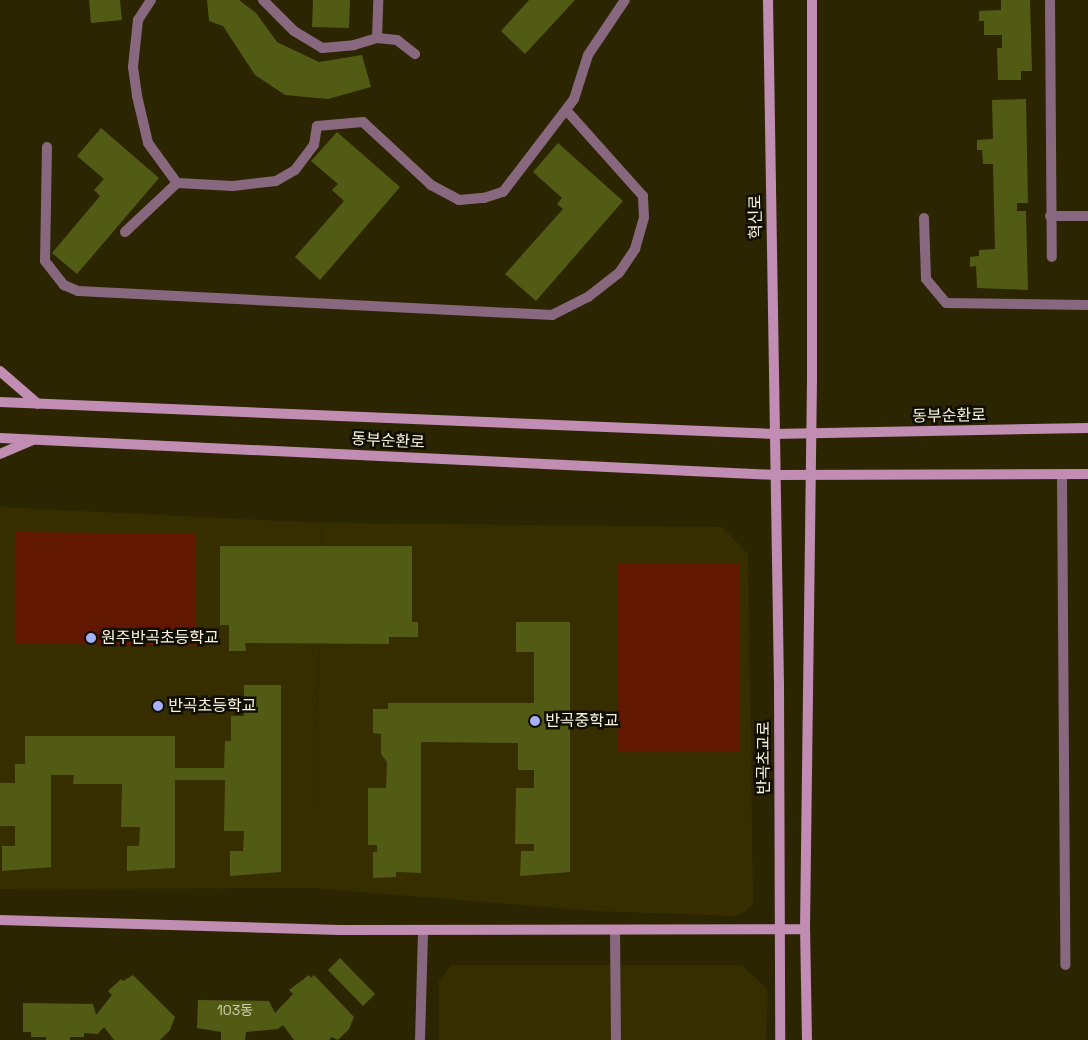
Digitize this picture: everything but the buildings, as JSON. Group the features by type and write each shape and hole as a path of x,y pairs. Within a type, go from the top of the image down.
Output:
{"street":[{"path":"150,0 138,20 133,68 136,96 148,143 176,183"},
{"path":"263,0 294,31 322,48 354,45 377,38 397,40 415,54"},
{"path":"377,38 378,0"},
{"path":"125,232 176,183 233,186 276,181 296,170 314,144 317,126 363,122 430,185 459,200 484,198 503,192 574,99 588,55 625,0"},
{"name":"혁신로","path":"768,0 775,475"},
{"path":"807,1040 805,930 810,476 812,0"},
{"path":"1050,0 1050,216 1052,257"},
{"path":"47,147 45,261 64,285 78,291 552,314 588,297 619,273 635,249 644,217 643,196 566,110"},
{"path":"1050,216 1088,216"},
{"path":"924,218 926,279 946,303 1088,305"},
{"path":"0,371 38,404"},
{"name":"동부순환로","path":"0,402 774,434 1088,428"},
{"name":"동부순환로","path":"0,438 810,476"},
{"path":"0,454 36,439"},
{"path":"810,476 1088,474"},
{"name":"반곡초교로","path":"775,475 780,1040"},
{"path":"1062,475 1065,965"},
{"path":"0,920 423,930 805,930"},
{"path":"420,1040 423,930"},
{"path":"615,930 616,1040"}],"shaded area":[{"path":"0,507 322,523 313,859 323,523 722,527 748,554 753,904 744,913 734,916 598,911 312,888 0,889"},
{"path":"16,532 196,534 195,646 15,643"},
{"path":"618,563 739,563 739,752 618,752"},
{"path":"451,965 742,965 767,989 766,1040 439,1040 439,981"}],"place":[{"name":"원주반곡초등학교","path":"91,638"},
{"name":"반곡초등학교","path":"158,706"},
{"name":"반곡중학교","path":"535,721"}]}
